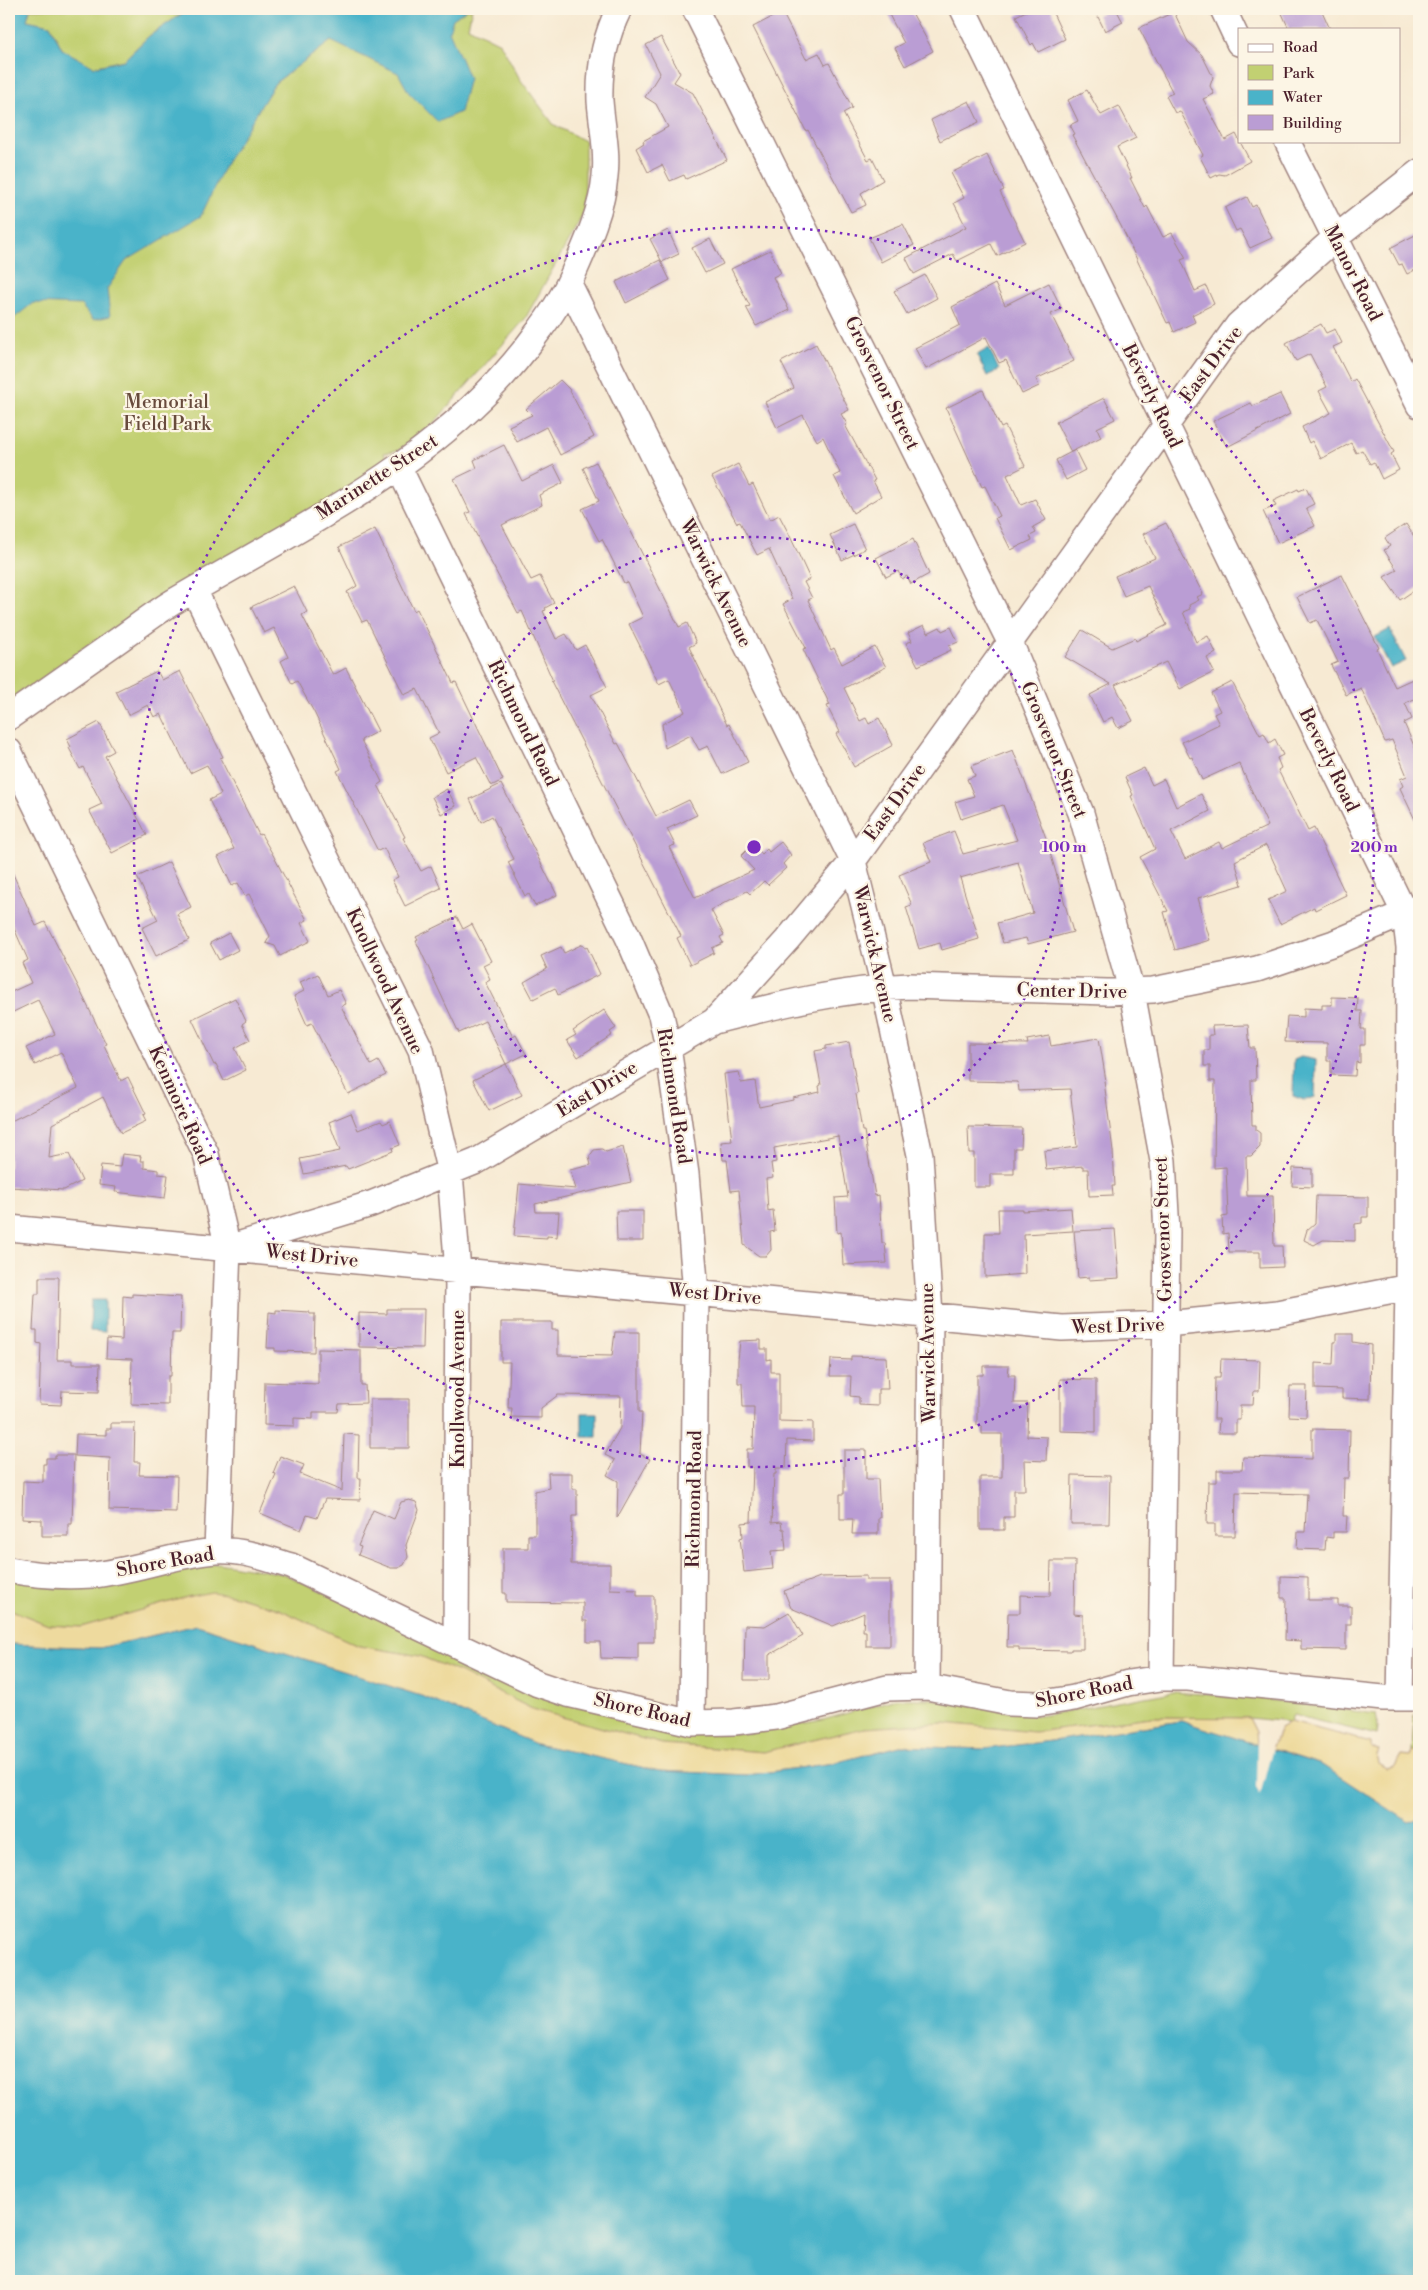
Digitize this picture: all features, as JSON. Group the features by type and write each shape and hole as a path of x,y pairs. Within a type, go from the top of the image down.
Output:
{"street":[{"name":"Marinette Street","path":"9,717 171,603 398,468 443,434 483,397 521,356 552,313 569,284 600,202 605,179 606,154 600,101 601,66 610,26 619,9"},
{"name":"Grosvenor Street","path":"695,9 1010,642 1080,813 1132,992 1163,1161 1167,1232 1160,1678"},
{"name":"Beverly Road","path":"963,9 1166,424 1412,911 1409,947 1414,1287 1409,1698"},
{"path":"1222,9 1238,41"},
{"name":"Manor Road","path":"1287,142 1419,405"},
{"name":"East Drive","path":"228,1248 371,1204 477,1161 714,1021 787,940 853,861 1238,325 1335,238 1419,172"},
{"name":"Warwick Avenue","path":"569,284 853,861 884,987 920,1155 930,1315 927,1686"},
{"name":"Richmond Road","path":"398,468 628,937 661,1015 668,1047 686,1174 696,1292 692,1723"},
{"name":"Knollwood Avenue","path":"194,590 421,1050 450,1173 458,1271 456,1644"},
{"name":"Kenmore Road","path":"9,751 206,1154 228,1248 217,1551"},
{"name":"Center Drive","path":"714,1021 807,998 884,987 909,986 1132,992 1153,990 1257,968 1334,943 1412,911"},
{"name":"West Drive","path":"9,1228 1062,1328 1166,1324 1277,1312 1414,1287"},
{"name":"Shore Road","path":"9,1570 31,1574 64,1576 94,1575 217,1551 256,1556 291,1566 538,1684 568,1694 692,1723 734,1722 776,1717 887,1688 927,1686 1010,1703 1037,1704 1074,1698 1128,1683 1160,1678 1188,1678 1409,1698"}],"green space":[{"path":"30,9 189,9 149,36 124,60 93,67 62,49 50,25 26,20"},
{"name":"Memorial Field Park","path":"412,9 472,9 468,27 500,43 520,79 554,125 585,141 585,211 525,319 433,424 399,450 384,453 390,462 9,712 9,317 257,111 275,83 331,41"},
{"path":"218,1563 284,1574 384,1619 479,1670 561,1701 693,1734 750,1733 823,1720 897,1699 931,1699 1040,1716 1173,1692 1254,1698 1376,1714 1377,1735 1293,1715 1290,1722 1249,1718 1152,1717 1034,1732 943,1723 864,1728 763,1752 662,1744 532,1709 461,1673 420,1656 359,1646 281,1610 237,1596 191,1596 81,1627 48,1625 9,1609 9,1581 136,1578"},
{"path":"1414,1715 1419,1715 1419,1751 1412,1751"}],"sand":[{"path":"212,1592 237,1596 281,1610 359,1646 420,1656 461,1673 532,1709 662,1744 763,1752 864,1728 943,1723 1034,1732 1152,1717 1249,1718 1256,1732 1257,1745 1181,1721 1060,1740 984,1749 900,1746 834,1763 748,1775 659,1771 536,1744 424,1697 197,1625 100,1648 9,1644 9,1609 48,1625 81,1627 191,1596"},
{"path":"1290,1722 1371,1742 1371,1748 1379,1750 1377,1755 1379,1764 1387,1769 1395,1767 1401,1756 1410,1757 1412,1751 1419,1751 1419,1818 1409,1823 1322,1765 1272,1749 1280,1728"}],"water":[{"path":"9,9 30,9 27,20 50,25 62,49 94,67 124,60 149,36 189,9 467,9 453,19 449,31 469,78 460,112 438,122 409,93 398,73 331,41 275,83 225,165 201,216 126,261 107,289 110,316 93,320 81,305 33,303 9,322"},
{"path":"989,348 999,370 987,376 977,355"},
{"path":"1390,629 1406,661 1391,668 1375,637"},
{"path":"1301,1057 1316,1060 1315,1097 1304,1100 1293,1096 1294,1060"},
{"path":"91,1300 105,1300 105,1332 90,1331"},
{"path":"582,1413 597,1413 597,1437 582,1437"},
{"path":"197,1625 424,1697 536,1744 659,1771 748,1775 834,1763 900,1746 984,1749 1060,1740 1181,1721 1322,1765 1409,1822 1419,1818 1419,2281 9,2281 9,1644 100,1648"}],"pier":[{"path":"1257,1742 1273,1747 1260,1795 1256,1787"}],"building":[{"path":"886,9 910,9 933,51 905,66 895,48 904,43"},
{"path":"1030,9 1051,9 1065,39 1038,52 1033,43 1031,45 1016,16"},
{"path":"1110,9 1116,9 1123,22 1105,31 1097,15"},
{"path":"1280,9 1321,9 1330,28 1289,28"},
{"path":"782,12 806,59 819,53 825,65 829,63 852,108 843,113 868,160 872,158 883,180 861,193 866,205 851,212 808,130 806,131 753,27"},
{"path":"1174,12 1188,42 1202,55 1213,77 1210,86 1214,94 1203,99 1225,140 1236,134 1238,142 1240,142 1250,161 1225,175 1219,174 1211,178 1200,157 1203,155 1180,111 1175,113 1166,96 1173,93 1139,28"},
{"path":"661,37 680,73 674,82 693,93 727,160 686,179 684,175 670,181 662,165 648,172 636,148 644,143 643,141 668,127 656,104 645,97 660,73 646,45"},
{"path":"1087,90 1101,115 1119,106 1136,138 1117,147 1132,178 1130,178 1145,208 1147,206 1163,237 1172,233 1186,258 1181,260 1195,291 1206,286 1214,304 1192,315 1195,322 1174,332 1170,322 1167,323 1121,226 1072,135 1075,134 1070,125 1078,121 1068,100"},
{"path":"969,101 979,122 940,141 931,120"},
{"path":"987,155 1004,190 1000,192 1025,242 997,256 991,244 957,261 953,254 914,274 906,258 966,227 954,203 964,198 951,173"},
{"path":"1247,197 1252,207 1256,205 1272,238 1250,248 1240,229 1236,231 1225,208"},
{"path":"903,224 914,245 881,262 869,238"},
{"path":"668,230 679,254 662,262 650,239"},
{"path":"1419,233 1419,268 1407,274 1402,264 1399,265 1390,248"},
{"path":"710,239 723,264 705,273 692,248"},
{"path":"770,250 781,273 773,277 789,310 756,326 746,307 750,306 731,269"},
{"path":"660,260 670,280 626,303 616,282"},
{"path":"925,275 937,298 907,314 894,291"},
{"path":"1049,283 1062,309 1051,314 1074,361 1036,379 1039,386 1022,394 1006,360 999,363 986,337 926,369 915,348 960,325 952,307 995,284 1005,305"},
{"path":"1321,324 1326,333 1335,329 1342,343 1333,347 1351,382 1355,379 1394,452 1391,454 1399,470 1382,479 1374,462 1370,464 1362,450 1356,453 1351,443 1321,459 1312,441 1309,443 1302,427 1331,413 1319,391 1327,387 1310,354 1296,361 1286,343"},
{"path":"816,344 849,410 841,414 847,424 845,425 875,480 873,481 881,496 853,513 834,476 840,473 823,437 817,441 803,415 777,428 765,402 794,388 781,362"},
{"path":"560,380 569,389 594,437 560,455 546,427 517,442 509,426 532,415 526,409"},
{"path":"983,390 1001,428 1005,426 1025,466 1007,475 1021,505 1035,499 1046,520 1033,527 1036,533 1030,536 1032,540 1011,550 995,518 1000,516 985,486 982,487 946,408"},
{"path":"1280,394 1290,414 1227,447 1213,421 1251,403 1253,406"},
{"path":"1104,398 1115,419 1097,428 1101,437 1071,452 1056,422"},
{"path":"504,445 522,481 554,465 563,483 539,495 542,505 502,525 531,580 540,576 554,603 543,611 556,639 566,634 576,650 585,645 607,687 591,695 656,816 689,800 697,815 667,829 675,845 669,847 695,898 754,870 741,856 753,844 762,854 767,849 769,852 781,842 791,855 783,864 786,868 768,885 764,881 750,894 747,891 711,910 724,935 720,937 723,943 712,948 714,953 690,965 677,938 681,936 551,681 553,681 522,611 518,613 466,514 470,512 454,479 477,468 474,460"},
{"path":"1075,450 1085,470 1066,480 1056,460"},
{"path":"596,462 679,627 687,623 696,643 689,647 727,725 729,724 748,762 722,774 708,746 699,750 691,735 665,748 662,724 685,712 669,679 659,684 629,624 643,617 627,582 624,583 602,539 599,541 582,509 599,501 583,468"},
{"path":"738,464 749,486 753,484 770,520 779,515 789,534 810,579 804,582 812,598 808,600 831,650 834,648 842,664 875,647 886,667 844,688 860,721 866,718 869,724 879,718 893,745 854,767 836,734 840,732 827,706 830,705 803,649 806,648 783,604 792,599 769,549 757,555 740,522 737,523 712,477"},
{"path":"1306,488 1314,504 1306,508 1315,526 1278,543 1263,511 1276,506 1273,501 1298,489 1299,491"},
{"path":"1166,523 1203,594 1197,597 1199,600 1189,605 1190,609 1183,612 1196,642 1208,636 1216,653 1207,658 1214,672 1180,689 1166,662 1115,685 1133,721 1118,728 1112,717 1103,722 1090,695 1111,684 1065,657 1082,630 1112,648 1135,638 1136,641 1167,625 1148,586 1124,596 1115,576 1155,558 1143,534"},
{"path":"853,524 865,549 842,560 830,535"},
{"path":"1406,524 1419,544 1419,587 1400,600 1384,577 1397,570 1384,550 1390,546 1385,538"},
{"path":"375,529 414,611 417,609 453,683 456,682 503,780 491,786 476,757 446,772 429,738 439,733 417,689 404,695 367,620 362,622 347,592 357,586 339,547"},
{"path":"913,539 929,574 911,584 907,576 902,579 898,571 886,577 876,558"},
{"path":"1342,575 1379,648 1377,649 1395,687 1419,676 1419,697 1405,703 1412,719 1404,723 1419,757 1419,828 1400,788 1403,786 1400,779 1407,776 1392,740 1385,742 1361,688 1346,695 1331,665 1338,662 1317,620 1310,623 1297,597"},
{"path":"294,586 307,612 302,615 333,675 346,668 378,731 361,740 382,782 378,785 405,837 403,838 421,871 431,866 441,888 405,906 392,880 398,877 384,848 378,851 337,771 341,769 315,714 297,681 292,684 281,661 288,657 274,628 264,633 251,607"},
{"path":"924,625 928,633 940,627 942,631 951,627 958,642 949,646 951,650 918,666 906,643 912,641 908,633"},
{"path":"157,671 162,680 180,671 223,757 220,758 259,835 261,834 272,853 307,920 301,923 310,941 280,956 275,946 266,943 270,936 249,894 245,896 238,883 232,886 218,857 234,849 209,800 221,794 207,765 190,773 161,714 154,717 148,705 128,715 116,691"},
{"path":"1232,682 1260,735 1264,733 1269,743 1275,739 1283,755 1277,758 1281,768 1278,770 1308,831 1314,828 1346,895 1315,910 1314,907 1280,924 1268,900 1287,891 1266,845 1235,861 1242,885 1198,898 1210,940 1175,950 1164,912 1168,911 1140,857 1155,849 1131,796 1133,795 1125,777 1144,768 1152,785 1164,779 1176,807 1201,794 1210,811 1171,831 1185,859 1219,842 1222,848 1268,826 1239,763 1202,780 1192,757 1190,758 1182,742 1219,724 1214,714 1220,711 1211,693"},
{"path":"99,722 114,751 105,756 147,835 112,853 89,810 102,804 83,767 80,769 69,748 71,747 67,739"},
{"path":"1013,750 1046,838 1073,932 1028,944 1026,938 1003,943 997,923 1033,913 1018,862 960,878 979,939 942,950 940,943 919,949 906,907 912,905 899,875 931,862 923,843 954,831 963,854 1017,840 1003,805 961,819 955,802 974,796 967,779 975,776 971,766"},
{"path":"501,784 557,895 535,906 529,894 525,896 508,862 514,859 492,816 481,822 470,799"},
{"path":"447,789 456,806 441,814 432,797"},
{"path":"169,862 191,907 177,914 189,940 156,956 142,928 158,920 137,877"},
{"path":"9,865 36,926 45,922 106,1044 104,1045 121,1081 128,1077 146,1114 143,1115 146,1121 121,1133 103,1097 52,1124 49,1158 69,1154 82,1181 64,1190 9,1187 9,1122 78,1088 61,1052 35,1065 26,1048 55,1034 38,1000 9,1014 9,993 31,983 22,963 28,960 9,917"},
{"path":"457,917 463,929 472,924 491,961 483,965 490,979 485,982 513,1037 516,1035 526,1054 506,1064 485,1021 459,1033 416,941 418,940 416,937"},
{"path":"229,933 238,950 219,960 210,943"},
{"path":"583,944 585,948 587,947 600,974 558,995 555,988 533,999 524,982 547,969 541,956 561,947 564,953"},
{"path":"318,974 328,995 339,990 346,1004 341,1006 371,1065 378,1061 386,1075 348,1094 312,1023 307,1025 294,996 304,991 300,982"},
{"path":"1332,997 1358,998 1357,1011 1362,1011 1361,1029 1365,1029 1365,1045 1360,1045 1360,1063 1356,1062 1355,1076 1331,1075 1331,1061 1327,1061 1327,1043 1285,1042 1287,1016 1304,1017 1304,1008 1322,1009 1322,1005 1332,1005"},
{"path":"235,998 246,1021 242,1024 250,1040 235,1048 246,1070 224,1081 216,1064 214,1065 192,1019"},
{"path":"604,1010 616,1028 610,1032 612,1035 578,1057 567,1040 576,1035 573,1031"},
{"path":"1248,1025 1250,1048 1255,1048 1256,1080 1251,1080 1252,1125 1256,1125 1256,1130 1260,1133 1260,1147 1251,1156 1246,1156 1247,1196 1273,1196 1274,1246 1282,1246 1283,1267 1260,1268 1260,1252 1229,1252 1228,1233 1223,1234 1222,1217 1228,1216 1226,1167 1214,1168 1215,1081 1210,1081 1210,1066 1204,1066 1204,1050 1209,1050 1209,1035 1213,1035 1212,1026"},
{"path":"1049,1036 1051,1046 1099,1038 1106,1081 1104,1081 1113,1151 1115,1186 1112,1186 1113,1195 1089,1196 1088,1169 1083,1169 1083,1166 1046,1170 1044,1151 1077,1147 1070,1089 1019,1091 1018,1082 968,1081 968,1043 1028,1044 1027,1040"},
{"path":"849,1042 858,1093 856,1094 862,1131 864,1131 875,1196 879,1195 882,1243 885,1243 887,1263 843,1265 841,1232 837,1233 835,1198 848,1197 838,1136 774,1148 776,1162 771,1163 773,1178 766,1179 768,1211 773,1210 775,1231 770,1232 771,1250 766,1256 759,1256 744,1245 739,1190 731,1191 727,1160 723,1160 721,1142 732,1141 724,1074 739,1072 741,1083 755,1081 759,1107 793,1100 793,1098 820,1092 819,1086 821,1085 815,1051 826,1049 826,1046"},
{"path":"506,1064 522,1095 489,1111 473,1080"},
{"path":"351,1113 358,1130 381,1121 383,1124 390,1121 400,1145 392,1148 393,1151 348,1169 346,1166 304,1174 300,1159 340,1151 329,1122"},
{"path":"968,1127 1022,1128 1021,1148 1014,1148 1014,1174 990,1174 990,1187 974,1187 974,1153 969,1153"},
{"path":"623,1147 631,1182 535,1204 536,1212 559,1212 557,1237 514,1236 519,1184 576,1189 570,1170 591,1165 589,1157 594,1150 602,1149 606,1152"},
{"path":"122,1154 141,1156 140,1161 144,1161 144,1168 158,1170 158,1174 168,1175 165,1198 115,1192 116,1187 99,1185 101,1165 120,1167"},
{"path":"1293,1168 1312,1169 1312,1187 1292,1186"},
{"path":"1316,1196 1368,1197 1368,1217 1362,1217 1362,1223 1355,1224 1355,1241 1323,1240 1314,1245 1304,1240 1307,1230 1315,1223"},
{"path":"1071,1208 1073,1231 1024,1234 1025,1274 985,1277 985,1233 999,1233 998,1209 1023,1209 1023,1211"},
{"path":"616,1211 643,1211 643,1241 617,1241"},
{"path":"1115,1229 1119,1278 1089,1280 1089,1277 1078,1278 1074,1231"},
{"path":"39,1277 59,1277 57,1360 72,1360 72,1364 100,1364 99,1392 62,1391 61,1405 39,1404 41,1344 37,1343 37,1330 33,1330 35,1294 39,1294"},
{"path":"132,1294 181,1297 180,1333 172,1333 171,1376 168,1376 168,1405 131,1404 132,1359 106,1358 107,1339 122,1340 123,1296 132,1297"},
{"path":"387,1309 424,1309 423,1348 359,1347 359,1313 387,1314"},
{"path":"276,1310 315,1314 314,1352 275,1351 275,1348 267,1348 269,1312 276,1313"},
{"path":"501,1322 552,1322 552,1330 558,1330 558,1355 612,1356 615,1332 639,1332 639,1412 642,1412 640,1454 650,1459 617,1518 618,1481 607,1475 615,1460 605,1455 620,1428 621,1396 558,1395 541,1408 541,1418 511,1417 512,1408 508,1408 510,1362 501,1362"},
{"path":"1336,1334 1353,1334 1353,1342 1371,1345 1370,1399 1342,1398 1342,1390 1315,1389 1315,1363 1333,1364"},
{"path":"761,1340 761,1349 767,1349 767,1360 771,1359 771,1372 779,1372 779,1421 813,1422 813,1441 787,1440 786,1468 776,1468 776,1474 774,1474 772,1523 781,1522 782,1529 784,1529 786,1550 771,1551 773,1569 744,1572 740,1538 743,1537 742,1523 751,1522 753,1467 747,1467 747,1449 753,1449 754,1407 743,1407 742,1383 738,1383 738,1360 740,1341"},
{"path":"318,1349 361,1350 361,1385 365,1385 366,1403 339,1404 338,1412 313,1412 313,1419 294,1418 294,1426 264,1425 265,1382 318,1384"},
{"path":"851,1356 886,1357 888,1389 878,1389 878,1406 859,1405 859,1397 850,1396 851,1376 830,1376 831,1359 851,1360"},
{"path":"1221,1359 1260,1360 1259,1391 1254,1391 1253,1405 1240,1405 1240,1420 1236,1420 1236,1433 1218,1433 1219,1419 1214,1419 1215,1378 1220,1378"},
{"path":"983,1366 1009,1366 1008,1375 1015,1375 1014,1403 1028,1403 1027,1436 1047,1437 1046,1461 1024,1460 1025,1490 1014,1490 1014,1517 1004,1517 1004,1530 980,1530 980,1477 1002,1477 1002,1434 982,1434 982,1426 977,1425 977,1375 983,1375"},
{"path":"1060,1379 1096,1380 1096,1432 1060,1431"},
{"path":"1290,1386 1307,1386 1306,1417 1289,1416"},
{"path":"370,1399 409,1399 409,1448 370,1448"},
{"path":"111,1423 135,1423 134,1462 140,1462 139,1475 177,1476 176,1512 109,1510 110,1458 75,1456 76,1434 106,1435 106,1429 111,1429"},
{"path":"1312,1429 1350,1430 1349,1478 1344,1478 1343,1516 1347,1516 1346,1532 1333,1532 1333,1538 1326,1537 1325,1550 1297,1549 1298,1532 1305,1532 1307,1494 1236,1492 1235,1536 1215,1536 1215,1524 1207,1524 1208,1482 1217,1482 1217,1470 1242,1470 1243,1457 1312,1459"},
{"path":"344,1434 359,1435 358,1478 361,1478 360,1500 325,1499 317,1518 307,1515 301,1530 260,1513 276,1474 273,1473 280,1456 304,1465 300,1474 342,1491"},
{"path":"844,1450 866,1450 866,1479 878,1479 880,1518 878,1518 878,1534 852,1534 853,1519 840,1519 840,1494 844,1494"},
{"path":"55,1455 74,1455 72,1524 68,1524 68,1536 42,1536 42,1520 22,1519 23,1481 43,1482 43,1464 46,1464 46,1458 55,1458"},
{"path":"548,1473 572,1473 572,1489 577,1489 577,1516 572,1516 571,1564 610,1564 610,1589 637,1590 637,1596 654,1596 654,1642 638,1642 638,1659 601,1658 600,1642 587,1642 587,1621 583,1621 583,1603 506,1602 506,1593 503,1593 503,1548 528,1548 528,1535 535,1535 535,1491 549,1488"},
{"path":"1072,1475 1110,1476 1109,1524 1071,1524"},
{"path":"409,1500 416,1502 419,1510 406,1545 408,1557 404,1565 398,1568 391,1568 358,1555 361,1547 358,1546 373,1510 394,1519 401,1502"},
{"path":"1051,1561 1075,1561 1074,1614 1083,1615 1083,1649 1071,1649 1071,1651 1019,1650 1019,1647 1007,1647 1008,1613 1020,1613 1020,1595 1050,1596"},
{"path":"866,1576 866,1580 890,1580 890,1646 866,1646 866,1631 863,1631 864,1613 833,1626 791,1608 784,1591 820,1577"},
{"path":"1281,1576 1308,1577 1308,1600 1338,1600 1338,1606 1351,1606 1351,1624 1346,1624 1346,1650 1301,1649 1301,1641 1285,1640 1286,1598 1281,1598"},
{"path":"789,1612 803,1636 769,1655 769,1680 744,1680 745,1625 765,1626"}]}
